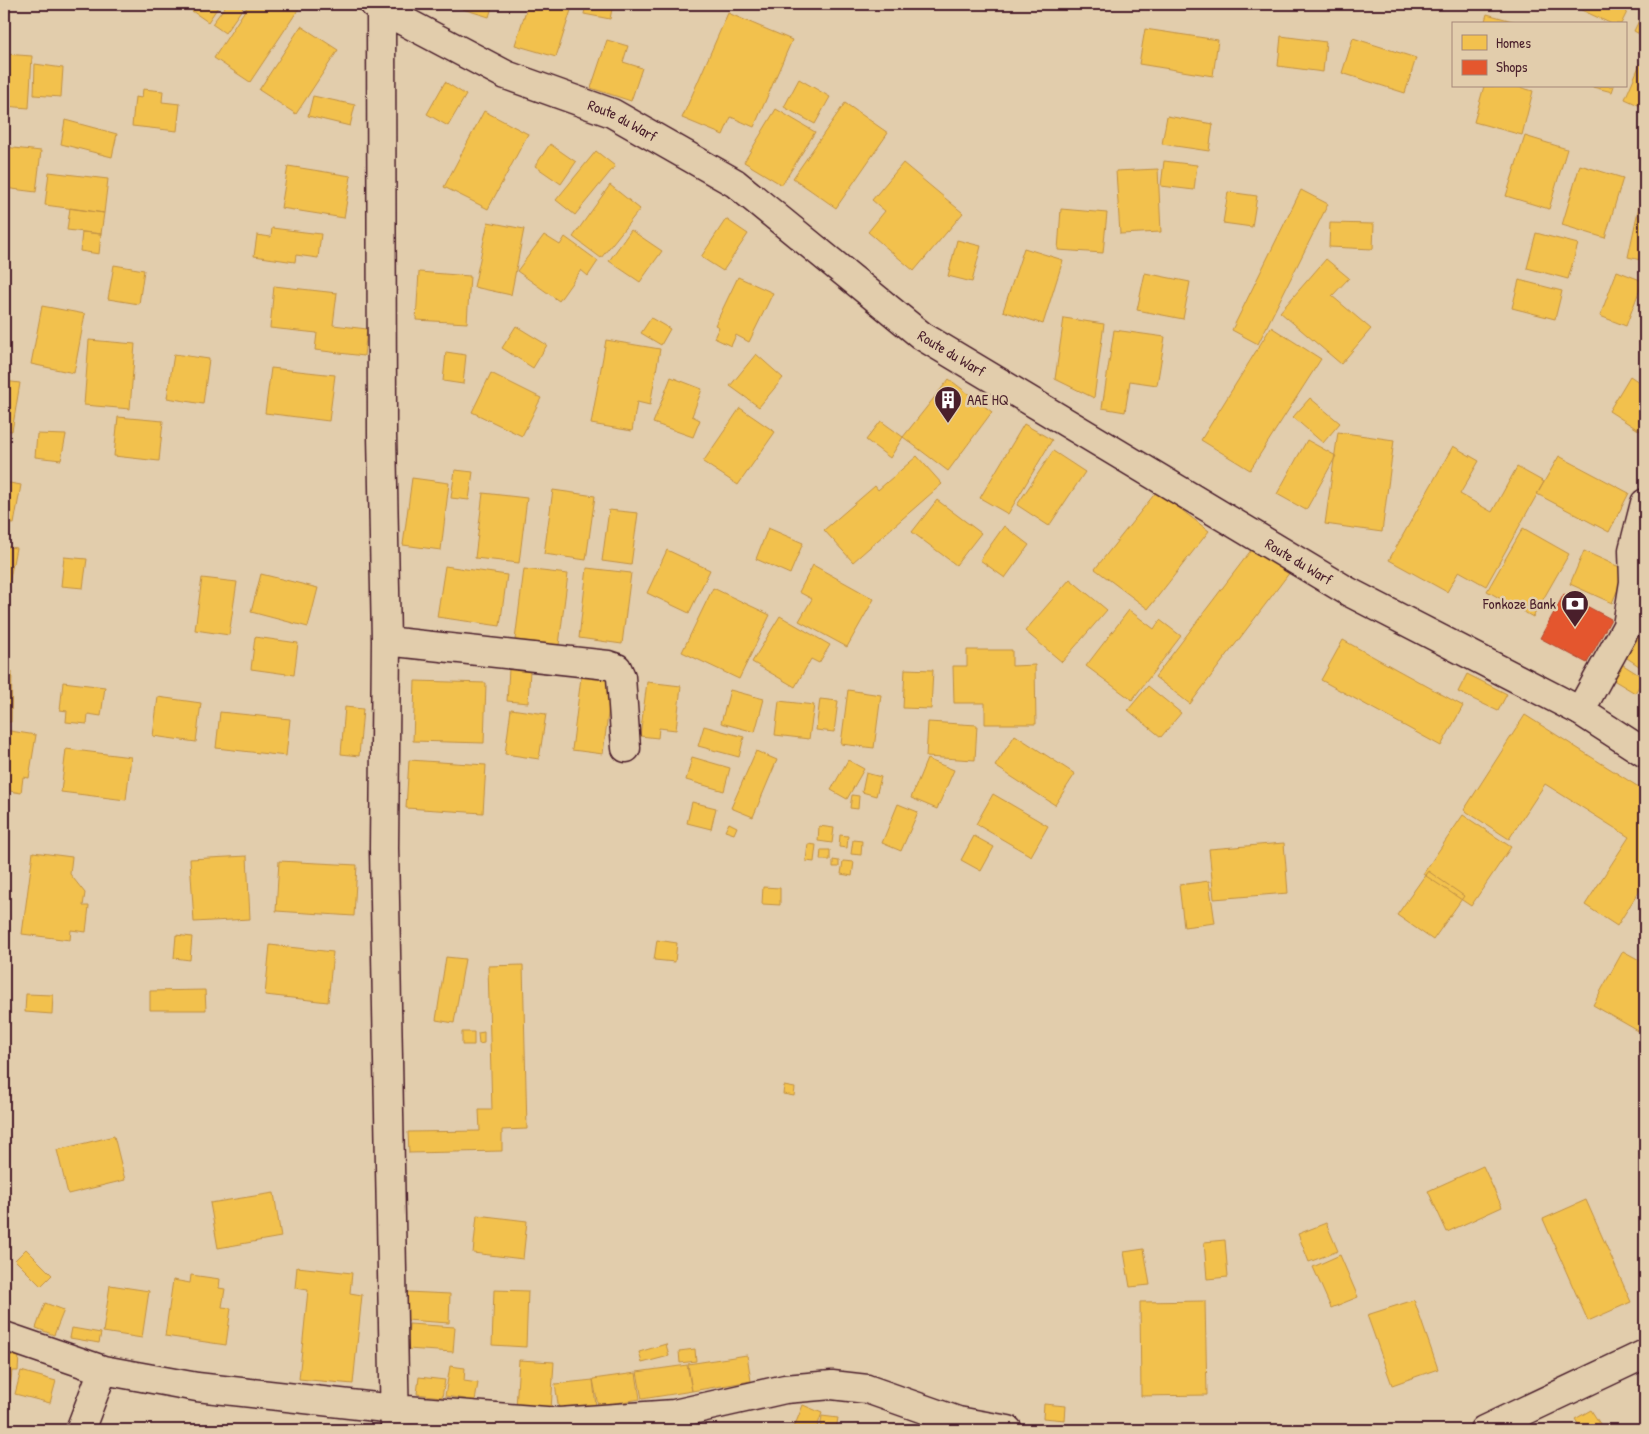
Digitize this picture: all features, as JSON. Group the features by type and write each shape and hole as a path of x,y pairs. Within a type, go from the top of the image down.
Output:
{"street":[{"path":"378,6 386,641 384,848 395,1420"},
{"name":"Route du Warf","path":"378,6 506,76 612,113 735,183 922,336 1349,592 1580,711 1645,753"},
{"path":"1580,711 1627,626 1634,582 1633,550 1645,503"},
{"path":"386,641 608,665 617,668 620,677 626,748"},
{"path":"4,1336 103,1370 395,1420 559,1422 674,1414 785,1389 832,1385 867,1389 958,1421 994,1429"},
{"path":"1484,1430 1645,1354"},
{"path":"80,1430 103,1370"}],"building: Homes":[{"path":"197,4 220,4 208,22 192,11"},
{"path":"227,4 245,5 225,33 212,24"},
{"path":"249,4 302,4 250,82 214,58"},
{"path":"453,4 493,4 489,17 453,6"},
{"path":"528,4 573,4 556,57 515,45"},
{"path":"586,4 613,4 610,19 584,14"},
{"path":"1578,4 1631,4 1622,22 1608,22 1577,8"},
{"path":"1645,8 1645,37 1634,31"},
{"path":"728,13 792,40 754,127 731,117 723,135 682,118"},
{"path":"1487,14 1516,22 1485,22"},
{"path":"301,26 338,50 296,114 259,90"},
{"path":"1145,29 1218,40 1213,76 1139,64"},
{"path":"1281,36 1326,42 1323,72 1278,66"},
{"path":"1353,38 1416,58 1405,93 1342,73"},
{"path":"607,40 628,46 623,62 642,68 631,101 591,88"},
{"path":"4,54 32,56 29,108 4,106"},
{"path":"35,64 63,68 61,97 34,95"},
{"path":"1640,64 1645,66 1645,108 1625,99"},
{"path":"799,79 830,97 815,124 784,107"},
{"path":"445,82 466,95 448,126 427,114"},
{"path":"1483,88 1523,88 1533,91 1522,135 1474,122"},
{"path":"1597,88 1613,88 1612,92"},
{"path":"143,89 163,91 162,102 180,104 177,131 132,126 135,97 142,98"},
{"path":"313,96 355,105 350,126 308,116"},
{"path":"845,103 888,133 836,208 793,178"},
{"path":"776,109 815,132 782,185 744,162"},
{"path":"484,111 528,134 488,209 444,187"},
{"path":"1167,116 1213,124 1209,151 1162,144"},
{"path":"65,120 117,134 112,157 61,144"},
{"path":"1525,136 1567,149 1549,209 1506,196"},
{"path":"550,144 576,162 561,184 535,166"},
{"path":"4,147 41,151 36,192 4,188"},
{"path":"596,151 615,166 575,215 556,200"},
{"path":"1164,161 1197,165 1194,190 1161,186"},
{"path":"903,163 963,213 914,271 868,232 885,211 872,200"},
{"path":"1580,165 1623,178 1605,238 1562,225"},
{"path":"288,166 351,176 344,218 281,208"},
{"path":"1158,169 1161,232 1120,234 1116,171"},
{"path":"49,172 108,179 104,213 45,205"},
{"path":"610,185 640,209 601,258 573,237"},
{"path":"1301,190 1328,204 1258,344 1232,330"},
{"path":"1228,192 1257,196 1252,227 1223,223"},
{"path":"1641,197 1645,198 1645,261 1628,257"},
{"path":"70,208 104,213 101,234 67,230"},
{"path":"1061,209 1107,213 1103,253 1058,250"},
{"path":"726,219 748,234 723,271 701,257"},
{"path":"488,222 524,229 511,295 474,287"},
{"path":"1330,223 1374,224 1373,249 1329,247"},
{"path":"272,228 321,234 318,258 296,255 295,262 254,256 257,235 271,237"},
{"path":"631,230 662,251 640,282 609,261"},
{"path":"82,232 101,234 99,254 80,251"},
{"path":"1536,233 1578,244 1568,279 1527,268"},
{"path":"544,235 560,245 565,237 598,261 588,276 581,270 559,301 517,271"},
{"path":"957,240 981,246 972,282 948,276"},
{"path":"1024,248 1063,260 1043,324 1003,311"},
{"path":"1326,259 1349,278 1332,296 1371,329 1341,364 1280,312"},
{"path":"114,265 144,270 139,304 108,299"},
{"path":"1617,271 1643,281 1626,326 1600,316"},
{"path":"419,272 470,276 467,323 416,320"},
{"path":"1145,273 1190,282 1183,319 1137,310"},
{"path":"738,277 773,293 749,342 736,335 731,346 714,338 719,327 715,325"},
{"path":"1519,280 1562,291 1555,319 1512,308"},
{"path":"274,286 337,293 333,325 367,329 364,356 315,350 317,333 270,328"},
{"path":"42,306 85,314 74,373 31,364"},
{"path":"1645,315 1645,332 1640,330"},
{"path":"651,318 670,329 661,345 641,333"},
{"path":"1064,318 1104,324 1094,398 1055,379"},
{"path":"516,326 547,345 533,368 502,348"},
{"path":"1271,327 1321,359 1250,470 1201,440"},
{"path":"1114,330 1165,337 1157,385 1130,381 1125,412 1102,408"},
{"path":"89,340 135,344 130,409 84,405"},
{"path":"606,340 660,349 650,405 637,402 632,431 591,424"},
{"path":"446,352 466,355 463,384 443,381"},
{"path":"174,354 209,359 203,404 167,398"},
{"path":"756,354 783,378 759,407 730,386"},
{"path":"271,368 335,375 329,421 265,413"},
{"path":"491,373 541,398 522,436 472,412"},
{"path":"1630,376 1645,386 1645,423 1640,431 1609,411"},
{"path":"671,377 702,389 692,416 700,420 693,437 653,423"},
{"name":"AAE HQ","path":"949,379 992,412 948,471 903,437"},
{"path":"4,381 20,383 12,431 4,430"},
{"path":"1310,398 1340,423 1323,443 1293,417"},
{"path":"740,408 775,432 738,485 703,462"},
{"path":"118,417 163,421 159,461 114,456"},
{"path":"881,421 903,437 890,458 866,440"},
{"path":"1024,424 1052,440 1008,514 980,498"},
{"path":"1338,432 1394,440 1382,532 1325,524"},
{"path":"37,434 66,435 61,460 35,457"},
{"path":"1307,440 1336,456 1306,510 1277,494"},
{"path":"1453,446 1479,461 1460,494 1492,512 1517,467 1544,482 1486,586 1459,571 1447,592 1389,560"},
{"path":"1053,451 1085,472 1049,526 1017,505"},
{"path":"917,456 942,484 853,562 824,530 875,486 878,490"},
{"path":"1559,456 1629,493 1609,532 1537,494"},
{"path":"455,470 473,472 469,500 451,498"},
{"path":"412,478 449,483 441,550 403,545"},
{"path":"4,482 21,485 14,524 4,523"},
{"path":"553,490 595,496 586,560 544,554"},
{"path":"1157,491 1209,531 1148,609 1095,569"},
{"path":"483,493 527,498 519,563 475,558"},
{"path":"937,500 981,533 956,565 912,532"},
{"path":"609,510 638,513 631,565 602,561"},
{"path":"1004,526 1029,545 1005,578 980,560"},
{"path":"768,528 803,543 790,574 756,559"},
{"path":"1523,528 1569,554 1533,617 1487,591"},
{"path":"1255,545 1290,572 1190,704 1155,677"},
{"path":"4,546 16,548 4,609"},
{"path":"667,550 710,570 689,613 647,593"},
{"path":"1584,551 1626,570 1612,603 1570,584"},
{"path":"64,557 87,559 83,588 61,586"},
{"path":"813,565 874,599 847,647 799,621 812,599 799,592"},
{"path":"445,566 507,575 500,626 437,617"},
{"path":"587,568 631,573 622,644 579,638"},
{"path":"524,569 568,574 559,645 515,640"},
{"path":"261,574 318,588 308,627 251,612"},
{"path":"202,578 237,582 229,635 195,630"},
{"path":"1070,579 1107,610 1062,662 1025,631"},
{"path":"713,588 770,615 739,679 682,652"},
{"path":"1129,610 1154,629 1160,620 1181,636 1132,700 1086,666"},
{"path":"780,616 830,645 819,663 811,659 795,687 752,662"},
{"path":"1641,624 1645,627 1645,670 1621,654"},
{"path":"255,637 298,643 294,675 251,669"},
{"path":"1343,640 1463,706 1441,746 1321,680"},
{"path":"967,650 1012,650 1012,666 1035,665 1036,724 985,724 985,703 954,703 953,666 967,666"},
{"path":"1620,663 1644,678 1635,693 1610,678"},
{"path":"509,669 530,670 528,703 507,701"},
{"path":"582,669 613,673 603,754 572,750"},
{"path":"905,669 933,670 931,709 903,708"},
{"path":"4,672 12,672 11,722 4,722"},
{"path":"1467,674 1507,694 1498,711 1458,692"},
{"path":"415,681 486,683 484,743 413,741"},
{"path":"63,682 105,687 101,716 88,714 87,724 66,722 67,711 60,710"},
{"path":"647,682 681,686 676,730 659,728 658,738 640,736"},
{"path":"1148,686 1181,713 1161,737 1128,710"},
{"path":"730,690 764,699 755,732 721,723"},
{"path":"848,690 881,695 874,748 841,744"},
{"path":"158,697 201,703 196,742 153,736"},
{"path":"820,699 838,701 834,732 816,730"},
{"path":"779,701 814,705 809,739 775,735"},
{"path":"345,707 363,709 359,756 341,754"},
{"path":"511,709 546,714 539,759 505,754"},
{"path":"220,712 290,719 286,756 216,748"},
{"path":"1525,715 1645,791 1645,882 1617,926 1585,905 1629,837 1545,784 1509,839 1464,810"},
{"path":"928,722 977,725 975,760 926,757"},
{"path":"704,726 744,737 739,757 698,746"},
{"path":"4,730 36,735 29,778 23,777 21,793 4,790"},
{"path":"1015,735 1075,774 1055,805 995,766"},
{"path":"66,749 131,757 126,800 61,792"},
{"path":"756,751 777,760 753,817 731,808"},
{"path":"692,757 730,768 724,791 686,780"},
{"path":"927,759 954,770 937,809 911,798"},
{"path":"409,760 486,765 483,813 406,808"},
{"path":"848,760 864,769 847,799 831,790"},
{"path":"866,773 881,777 876,796 862,792"},
{"path":"993,794 1048,826 1031,856 976,824"},
{"path":"852,795 859,796 858,809 850,808"},
{"path":"692,802 716,808 711,829 687,823"},
{"path":"898,804 918,812 901,851 882,843"},
{"path":"1463,815 1511,847 1471,906 1423,874"},
{"path":"729,823 737,827 734,834 725,831"},
{"path":"819,826 834,828 832,843 818,841"},
{"path":"840,835 848,836 847,848 839,847"},
{"path":"974,836 994,847 981,871 961,860"},
{"path":"853,840 862,841 861,855 851,854"},
{"path":"1284,843 1288,893 1214,899 1209,849"},
{"path":"808,844 816,845 814,862 806,861"},
{"path":"821,850 830,850 830,860 820,860"},
{"path":"33,852 72,857 70,874 85,893 83,906 89,906 86,932 71,930 70,940 22,934"},
{"path":"247,856 250,919 194,922 190,859"},
{"path":"833,860 839,861 839,867 833,867"},
{"path":"279,861 357,865 354,916 276,911"},
{"path":"843,861 854,862 852,876 841,874"},
{"path":"1428,871 1464,896 1433,940 1397,915"},
{"path":"1209,881 1215,923 1184,927 1179,885"},
{"path":"763,887 780,888 780,905 762,904"},
{"path":"176,935 192,937 190,960 174,958"},
{"path":"657,940 677,943 675,962 654,960"},
{"path":"270,945 333,952 328,1002 265,995"},
{"path":"1623,951 1645,963 1645,1023 1640,1032 1593,1005"},
{"path":"446,957 465,959 454,1023 436,1020"},
{"path":"523,965 527,1129 502,1130 502,1151 409,1153 408,1132 480,1131 479,1110 492,1110 488,966"},
{"path":"205,990 206,1010 150,1010 150,991"},
{"path":"26,994 53,995 52,1014 25,1012"},
{"path":"462,1032 474,1032 474,1045 462,1045"},
{"path":"484,1032 484,1043 479,1044 478,1033"},
{"path":"784,1086 795,1088 794,1096 783,1094"},
{"path":"114,1136 125,1180 68,1194 57,1150"},
{"path":"1483,1166 1502,1207 1447,1232 1428,1191"},
{"path":"274,1193 281,1237 218,1248 210,1203"},
{"path":"1586,1200 1631,1302 1588,1321 1543,1219"},
{"path":"477,1215 527,1221 523,1259 473,1253"},
{"path":"1326,1223 1338,1251 1309,1262 1298,1234"},
{"path":"1225,1240 1228,1277 1207,1279 1204,1242"},
{"path":"26,1249 52,1275 41,1286 15,1260"},
{"path":"1144,1249 1150,1285 1130,1287 1124,1252"},
{"path":"1340,1255 1358,1297 1331,1308 1313,1267"},
{"path":"297,1267 352,1273 350,1293 362,1295 353,1384 299,1379 308,1290 295,1288"},
{"path":"191,1275 220,1279 219,1288 225,1289 222,1307 231,1308 226,1345 165,1336 173,1280 190,1283"},
{"path":"110,1285 149,1291 142,1338 103,1332"},
{"path":"494,1290 528,1291 526,1347 492,1345"},
{"path":"407,1292 450,1294 449,1323 406,1320"},
{"path":"1414,1300 1438,1369 1392,1385 1367,1315"},
{"path":"1205,1301 1207,1395 1141,1396 1140,1302"},
{"path":"45,1303 64,1310 54,1335 36,1328"},
{"path":"409,1324 455,1327 453,1352 407,1349"},
{"path":"72,1328 101,1333 99,1343 70,1338"},
{"path":"666,1344 669,1356 642,1363 639,1352"},
{"path":"695,1349 696,1361 680,1363 679,1351"},
{"path":"4,1355 19,1356 18,1371 12,1371 9,1396 4,1395"},
{"path":"747,1355 751,1381 692,1391 688,1364"},
{"path":"519,1360 554,1362 551,1410 516,1408"},
{"path":"687,1365 692,1391 642,1399 637,1372"},
{"path":"450,1366 465,1368 464,1381 478,1383 474,1407 465,1406 466,1399 445,1396"},
{"path":"21,1371 56,1381 50,1403 15,1394"},
{"path":"636,1373 640,1399 598,1406 593,1379"},
{"path":"419,1377 445,1380 442,1397 417,1394"},
{"path":"593,1380 596,1406 559,1410 555,1384"},
{"path":"1044,1404 1066,1406 1065,1420 1043,1418"},
{"path":"803,1405 822,1413 816,1430 793,1430"},
{"path":"1591,1410 1604,1430 1582,1430 1575,1419"},
{"path":"822,1416 838,1418 836,1430 820,1430"}],"building: Shops":[{"name":"Fonkoze Bank","path":"1564,594 1611,619 1587,663 1540,638"}],"place":[{"name":"AAE HQ","path":"948,424"},
{"name":"Fonkoze Bank","path":"1575,628"}]}
